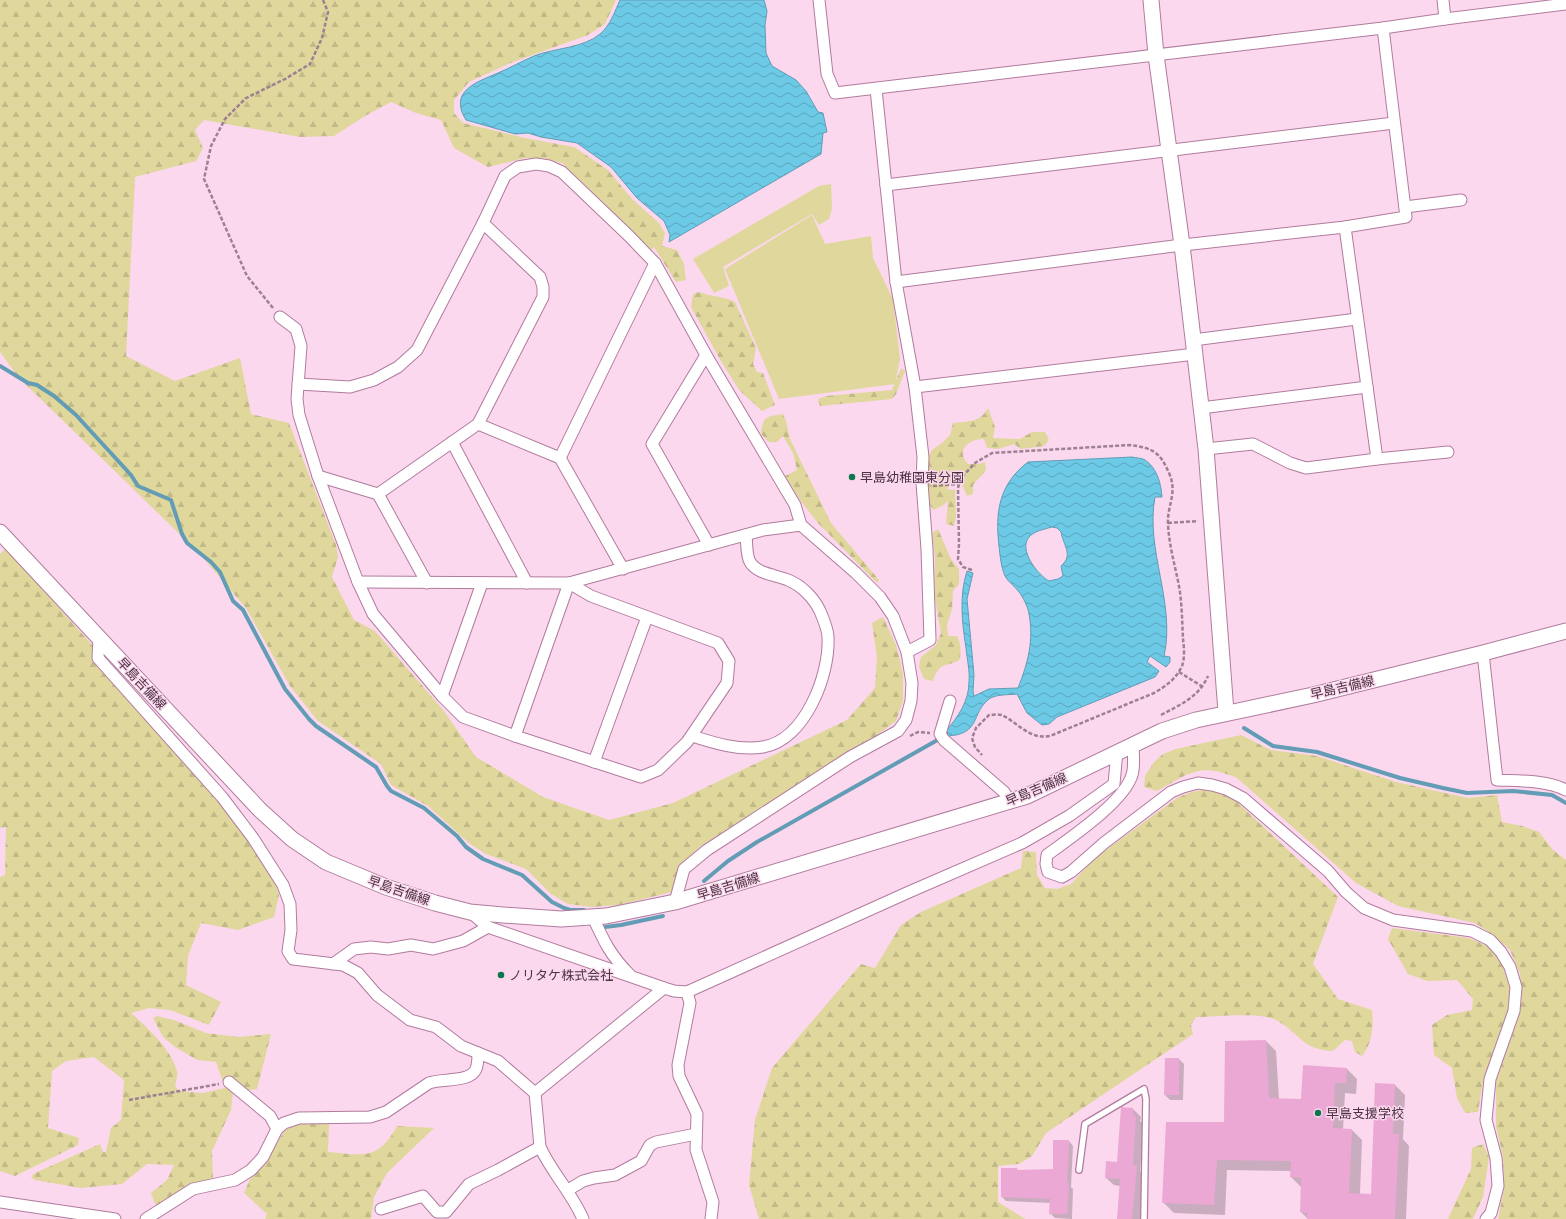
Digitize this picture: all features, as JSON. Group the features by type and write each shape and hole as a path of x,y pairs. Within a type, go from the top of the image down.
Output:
{"main road":[{"path":"1151,0 1156,55 1182,245 1206,449 1226,712"},
{"name":"早島吉備線","path":"0,532 260,810 308,851 326,862 386,887 435,903 470,912 532,918 561,919 606,916 675,902 1027,796 1162,730 1226,712 1313,694 1483,653 1566,631"}],"street":[{"path":"820,0 827,74 835,93 1383,28 1566,4"},
{"path":"1443,0 1445,19"},
{"path":"896,282 1182,245 1345,227 1406,217 1383,28"},
{"path":"876,89 896,282 915,387 923,457 930,640 907,652"},
{"path":"886,185 1394,122"},
{"path":"298,384 350,387 374,380 398,367 417,350 483,223 505,176 518,167 536,164 549,166 562,172 655,263 706,355 795,505 800,525 856,573 880,597 893,616 907,652 912,683 911,701 906,720 898,731 850,757 707,850 684,869 675,902"},
{"path":"1405,207 1461,200"},
{"path":"378,494 478,424 543,296 543,287 540,277 483,223"},
{"path":"1345,227 1376,459"},
{"path":"560,458 655,263"},
{"path":"280,317 296,329 301,346 297,399 299,415 318,476 358,582 373,614 442,696 463,717 515,736 641,777 658,770 692,736 727,683 729,661 718,643 591,596 570,583"},
{"path":"915,387 1194,347 1357,319"},
{"path":"706,355 652,444 709,545"},
{"path":"1201,408 1367,387"},
{"path":"478,424 560,458 623,569"},
{"path":"452,442 527,583"},
{"path":"1206,449 1253,444 1290,463 1306,468 1448,452"},
{"path":"318,476 378,494 427,583"},
{"path":"358,582 570,583 763,530 800,525"},
{"path":"692,736 719,744 747,748 764,747 784,739 804,720 814,701 826,663 828,636 820,610 806,592 789,580 755,569 749,561 746,535"},
{"path":"442,696 482,583"},
{"path":"515,736 570,583"},
{"path":"594,762 647,617"},
{"path":"99,638 98,658 222,798 253,838 272,868 282,885 290,904 291,930 288,952 293,959 343,965 358,973 377,995 410,1020 436,1027 461,1046 498,1061 535,1093 540,1148 548,1163 568,1190 583,1219"},
{"path":"1483,653 1497,780 1546,784 1558,786 1566,790"},
{"path":"950,701 942,737 999,787 1010,801"},
{"path":"1133,744 1132,774 1122,793 1092,821 1047,855 1046,864 1048,872 1062,877 1071,872 1104,843 1171,792 1198,783 1212,785 1226,789 1243,798 1328,871 1346,892 1364,908 1393,920 1472,931 1490,940 1501,952 1510,967 1516,987 1514,1011 1490,1079 1486,1120 1496,1158 1498,1186 1491,1213 1486,1219"},
{"path":"470,912 488,928 664,988 674,991 687,992 1022,843 1069,816 1114,784 1117,752"},
{"path":"593,917 616,961 632,977"},
{"path":"333,964 354,949 371,947 388,949 410,945 433,949 463,941 488,928"},
{"path":"535,1093 664,988"},
{"path":"687,992 690,1003 678,1065 679,1076 697,1114 696,1150 713,1202 711,1219"},
{"path":"146,1219 193,1189 235,1180 251,1170 263,1157 277,1129 284,1123 299,1118 370,1117 386,1112 429,1083 436,1080 461,1079 470,1076 476,1070 478,1053"},
{"path":"229,1082 270,1116 277,1129"},
{"path":"568,1190 583,1181 615,1175 641,1161 650,1145 656,1142 696,1134"},
{"path":"381,1209 423,1196 437,1212 446,1212 469,1184 540,1148"},
{"path":"0,1202 115,1219"}],"lane":[{"path":"1080,1170 1085,1124 1144,1088 1146,1099 1144,1219"}],"path":[{"path":"280,317 247,276 204,179 211,146 225,119 246,98 285,79 310,64 322,38 328,12 323,0"},
{"path":"972,570 963,567 958,559 958,488 961,478 976,462 992,453 1130,445 1147,447 1159,455 1170,474 1173,491 1169,508 1168,523 1171,554 1178,582 1183,628 1183,664 1179,672 1173,681 1154,693 1050,736 1044,737 1024,731 1000,714 989,715 976,728 972,738 975,747 985,759"},
{"path":"923,486 959,484"},
{"path":"1168,523 1197,521"},
{"path":"1159,716 1191,698 1203,687 1208,676 1208,671"},
{"path":"1179,672 1203,687"},
{"path":"892,734 899,740 918,732 942,737"},
{"path":"129,1100 229,1082"}],"green space":[{"path":"0,0 616,0 605,24 588,35 513,62 469,82 454,100 454,113 463,123 525,138 574,147 608,170 632,199 659,223 665,233 662,246 677,250 684,264 686,280 676,282 654,247 649,252 606,205 562,163 544,158 525,158 488,167 454,148 441,120 416,113 391,102 365,116 334,136 300,137 204,120 195,130 203,148 196,161 135,177 126,356 175,381 240,358 251,414 289,423 336,545 338,557 332,577 354,620 375,631 444,711 476,757 543,797 609,820 673,803 847,720 875,688 877,657 872,623 883,617 896,645 903,673 903,701 896,721 873,738 701,846 678,867 672,892 618,905 592,907 568,904 551,894 526,869 486,854 470,844 428,806 391,785 381,764 318,721 290,686 246,608 198,552 19,378 0,352"},
{"path":"831,184 832,209 829,219 819,225 812,214 723,267 729,286 714,293 693,259 819,186"},
{"path":"812,215 825,244 871,236 873,258 893,299 900,359 895,384 779,399 725,269"},
{"path":"699,292 735,302 756,348 753,364 757,372 763,373 775,405 762,411 740,391 722,363 691,307 693,294"},
{"path":"901,368 905,371 896,394 892,399 820,406 818,399 826,396 892,390"},
{"path":"988,408 995,427 993,438 1020,439 1032,432 1045,432 1049,440 1044,446 1021,449 1014,444 998,449 987,448 984,439 969,443 963,450 964,459 968,464 979,464 985,462 986,470 973,485 973,494 967,496 959,478 952,479 947,489 955,489 956,516 954,526 946,524 948,501 942,506 933,510 928,502 927,459 932,450 950,435 953,423 977,419 985,413"},
{"path":"783,414 790,439 831,523 879,580 877,583 817,522 800,500 785,476 797,470 793,453 783,436 777,442 769,442 761,434 763,423 767,418"},
{"path":"938,529 951,559 959,569 959,584 953,591 952,609 947,625 948,636 957,636 961,653 960,659 941,667 938,670 933,681 924,679 919,667 921,657 936,645 941,633 934,593 935,558 932,533"},
{"path":"6,548 92,645 93,661 225,809 249,840 275,882 279,895 274,917 238,930 201,923 188,956 186,985 221,1002 209,1025 170,1010 149,1008 131,1013 151,1032 170,1055 177,1071 175,1086 179,1091 202,1093 225,1088 216,1062 197,1060 175,1047 163,1037 153,1018 157,1016 174,1020 206,1033 238,1037 271,1034 257,1089 233,1092 231,1110 212,1151 213,1178 182,1189 158,1206 155,1204 151,1193 167,1180 174,1165 147,1164 122,1184 81,1188 35,1180 31,1177 35,1173 100,1144 103,1152 106,1152 111,1128 121,1120 124,1080 94,1057 66,1061 52,1071 48,1128 79,1138 78,1145 15,1176 0,1171 0,877 5,875 6,827 0,828 0,554"},
{"path":"1241,735 1271,750 1317,756 1396,782 1468,798 1497,795 1502,822 1522,826 1539,832 1553,850 1566,860 1566,1219 1498,1219 1504,1189 1503,1157 1496,1126 1496,1082 1519,1015 1522,995 1520,974 1510,950 1492,934 1475,923 1398,906 1356,883 1237,778 1224,773 1204,770 1178,779 1157,791 1144,787 1145,776 1154,762 1163,754 1176,749"},
{"path":"1204,790 1218,792 1236,801 1338,897 1313,964 1338,999 1372,1010 1372,1034 1368,1046 1362,1056 1355,1052 1352,1041 1345,1040 1333,1051 1315,1048 1308,1045 1286,1026 1271,1018 1250,1015 1196,1017 1191,1025 1193,1034 1046,1133 1032,1156 1019,1164 998,1166 998,1202 1025,1219 759,1219 749,1185 755,1120 772,1068 861,964 875,968 901,925 921,912 1021,868 1023,851 1036,852 1037,875 1045,888 1057,889 1071,884 1095,858 1177,798 1191,792"},
{"path":"1392,928 1469,938 1490,947 1502,964 1510,989 1508,1012 1483,1081 1478,1112 1465,1113 1457,1098 1452,1068 1434,1055 1432,1025 1447,1015 1472,1010 1473,999 1457,980 1427,981 1408,974 1388,939"},
{"path":"299,1123 329,1123 328,1152 351,1154 368,1153 376,1150 390,1137 397,1126 434,1128 387,1173 374,1197 371,1219 265,1219 267,1214 244,1193 250,1179 267,1159 285,1130"},
{"path":"1483,1144 1489,1157 1483,1197 1473,1219 1448,1219 1471,1169 1472,1148"}],"water":[{"path":"620,0 764,0 767,11 765,25 766,53 772,66 796,80 806,91 818,112 823,113 827,132 823,133 821,154 669,242 670,235 664,221 637,198 611,167 577,143 541,137 528,133 515,134 466,120 461,110 460,102 467,89 482,80 534,56 577,45 593,39 607,27"},
{"path":"1132,457 1144,459 1153,467 1161,486 1162,497 1155,497 1153,517 1154,537 1166,616 1167,636 1164,656 1170,657 1170,662 1166,667 1150,656 1147,662 1159,671 1155,677 1057,717 1049,724 1042,725 1027,713 1017,694 992,697 983,705 971,727 966,731 948,736 946,731 962,708 969,689 969,669 963,629 962,609 964,580 967,571 973,573 967,599 974,675 974,696 989,689 1018,688 1025,670 1031,633 1029,614 1022,597 1006,578 1000,553 998,522 1001,500 1005,489 1018,471 1028,462","holes":["1052,527 1057,528 1061,532 1067,550 1067,558 1061,566 1063,576 1049,581 1035,568 1031,562 1026,549 1026,542 1031,535 1043,529"]}],"building":[{"path":"1266,1040 1269,1098 1301,1099 1303,1065 1347,1068 1346,1083 1335,1083 1333,1128 1352,1129 1349,1193 1371,1194 1375,1083 1395,1084 1393,1134 1399,1134 1395,1219 1307,1219 1307,1213 1300,1212 1301,1178 1290,1177 1291,1161 1217,1160 1214,1205 1162,1203 1166,1122 1224,1122 1225,1041"},
{"path":"1165,1058 1179,1058 1179,1095 1164,1095"},
{"path":"1121,1107 1133,1108 1133,1115 1136,1116 1133,1165 1137,1166 1132,1219 1117,1219 1120,1179 1105,1178 1106,1161 1117,1162"},
{"path":"1053,1140 1069,1140 1067,1214 1049,1214 1050,1199 1001,1197 1001,1168 1017,1168 1017,1170 1053,1169"}],"waterway":[{"path":"0,366 28,383 37,385 54,396 76,415 131,475 138,486 171,500 182,534 187,543 211,562 220,572 233,601 243,610 285,689 316,726 376,767 391,791 424,808 457,836 466,847 483,859 522,875 552,902 570,910 584,910"},
{"path":"1244,728 1273,746 1317,752 1400,778 1467,793 1513,791 1552,795 1566,803"},
{"path":"704,881 728,861 757,842 941,738"},
{"path":"605,927 663,916"}],"place":[{"name":"早島幼稚園東分園","path":"852,477"},
{"name":"ノリタケ株式会社","path":"501,975"},
{"name":"早島支援学校","path":"1318,1113"}]}
